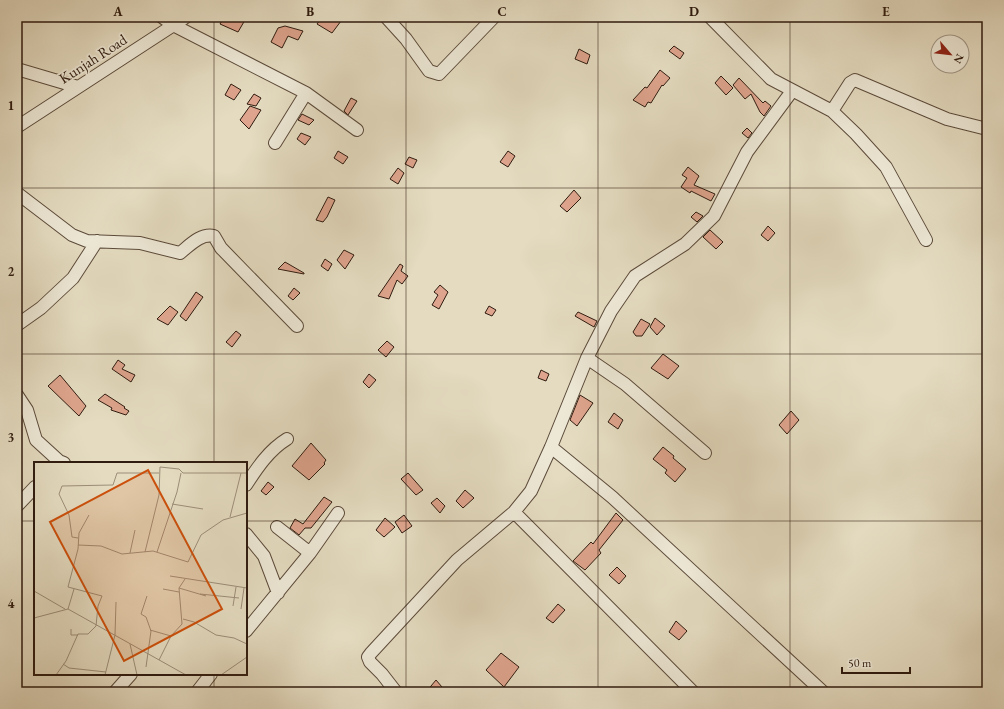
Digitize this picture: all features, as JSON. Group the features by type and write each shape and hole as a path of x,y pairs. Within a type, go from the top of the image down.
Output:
{"street":[{"path":"162,17 173,26 306,93 357,130"},
{"name":"Kunjah Road","path":"17,127 186,17"},
{"path":"386,17 406,39 429,71 439,74 494,17"},
{"path":"710,17 771,79 832,111 856,134 886,167 926,240"},
{"path":"17,69 78,87"},
{"path":"832,111 850,83 855,80 947,119 987,129"},
{"path":"396,692 382,674 370,662 368,657 370,653 457,560 514,512 531,492 587,358 611,311 635,276 685,244 714,216 747,152 792,90"},
{"path":"275,143 306,93"},
{"path":"17,193 72,235 87,241 140,243 180,253 200,238 208,235 214,236 221,248 297,326"},
{"path":"17,325 41,308 73,278 97,241"},
{"path":"587,358 625,384 705,453"},
{"path":"17,395 27,410 36,440 60,462"},
{"path":"247,483 260,463 287,439"},
{"path":"551,447 612,497 823,692"},
{"path":"17,506 34,488"},
{"path":"514,512 693,692"},
{"path":"247,630 310,553 338,514"},
{"path":"278,527 310,553"},
{"path":"247,535 264,556 278,593"},
{"path":"115,692 130,675"},
{"path":"197,692 210,675"}],"building":[{"path":"224,17 239,17 245,20 238,32 220,24"},
{"path":"322,17 344,17 332,33 317,24"},
{"path":"285,26 303,31 298,40 288,36 282,48 271,42 278,28"},
{"path":"674,46 684,53 680,59 669,51"},
{"path":"579,49 590,55 587,64 575,59"},
{"path":"660,70 670,78 663,86 662,85 651,103 648,102 645,107 633,100 645,87 647,88"},
{"path":"721,76 733,88 726,95 715,83"},
{"path":"739,78 763,103 765,101 771,106 764,116 760,112 751,94 745,99 733,85"},
{"path":"231,84 241,90 234,100 225,95"},
{"path":"254,94 261,98 256,106 247,104"},
{"path":"351,98 357,101 348,115 344,111"},
{"path":"250,106 261,110 249,129 240,120"},
{"path":"302,114 314,120 309,125 298,120"},
{"path":"747,128 752,133 748,138 742,133"},
{"path":"301,133 311,137 305,145 297,139"},
{"path":"338,151 348,157 343,164 334,158"},
{"path":"508,151 515,156 508,167 500,162"},
{"path":"409,157 417,160 413,168 405,164"},
{"path":"688,167 699,176 694,185 715,194 711,201 691,191 690,193 681,187 687,178 682,175"},
{"path":"398,168 404,173 398,184 390,179"},
{"path":"574,190 581,198 567,212 560,206"},
{"path":"328,197 335,200 327,217 323,222 316,220"},
{"path":"696,212 703,216 697,222 691,217"},
{"path":"768,226 775,233 768,241 761,235"},
{"path":"710,230 723,242 716,249 703,237"},
{"path":"344,250 354,255 345,269 337,260"},
{"path":"325,259 332,264 328,271 321,266"},
{"path":"285,262 304,273 304,274 278,269"},
{"path":"400,264 403,266 401,271 408,276 402,284 397,280 389,299 378,296"},
{"path":"440,285 448,292 439,309 432,305 438,295 434,292"},
{"path":"294,288 300,293 293,300 288,296"},
{"path":"196,292 203,297 186,321 180,316"},
{"path":"170,306 178,312 168,325 157,319"},
{"path":"489,306 496,310 492,316 485,313"},
{"path":"578,312 597,321 594,327 575,316"},
{"path":"655,318 665,326 657,335 650,327"},
{"path":"641,319 650,324 642,336 636,336 633,332"},
{"path":"236,331 241,335 232,347 226,342"},
{"path":"387,341 394,347 386,357 378,350"},
{"path":"663,354 679,366 668,379 651,368"},
{"path":"118,360 125,365 122,369 135,375 131,382 112,369"},
{"path":"541,370 549,374 546,381 538,378"},
{"path":"369,374 376,380 369,388 363,382"},
{"path":"60,375 86,406 79,416 48,386"},
{"path":"105,394 129,411 126,415 111,410 112,408 98,400"},
{"path":"580,395 593,403 577,426 570,420"},
{"path":"791,411 799,420 787,434 779,425"},
{"path":"614,413 623,420 618,429 608,422"},
{"path":"311,443 326,460 324,463 325,464 309,480 292,466"},
{"path":"663,447 686,469 675,482 665,473 667,470 653,459"},
{"path":"408,473 423,490 416,495 401,479"},
{"path":"268,482 274,487 266,495 261,491"},
{"path":"465,490 474,498 463,508 456,501"},
{"path":"324,497 332,502 311,528 305,528 299,535 290,528 295,519 303,524"},
{"path":"437,498 445,506 440,513 431,503"},
{"path":"616,513 623,520 599,550 601,553 585,570 573,561 591,542 593,544"},
{"path":"404,515 412,526 402,533 395,522"},
{"path":"385,518 395,527 384,537 376,530"},
{"path":"617,567 626,576 619,584 609,575"},
{"path":"558,604 565,610 553,623 546,618"},
{"path":"676,621 687,631 679,640 669,632"},
{"path":"501,653 519,667 504,687 486,670"},
{"path":"436,680 442,687 438,692 426,692"}]}
